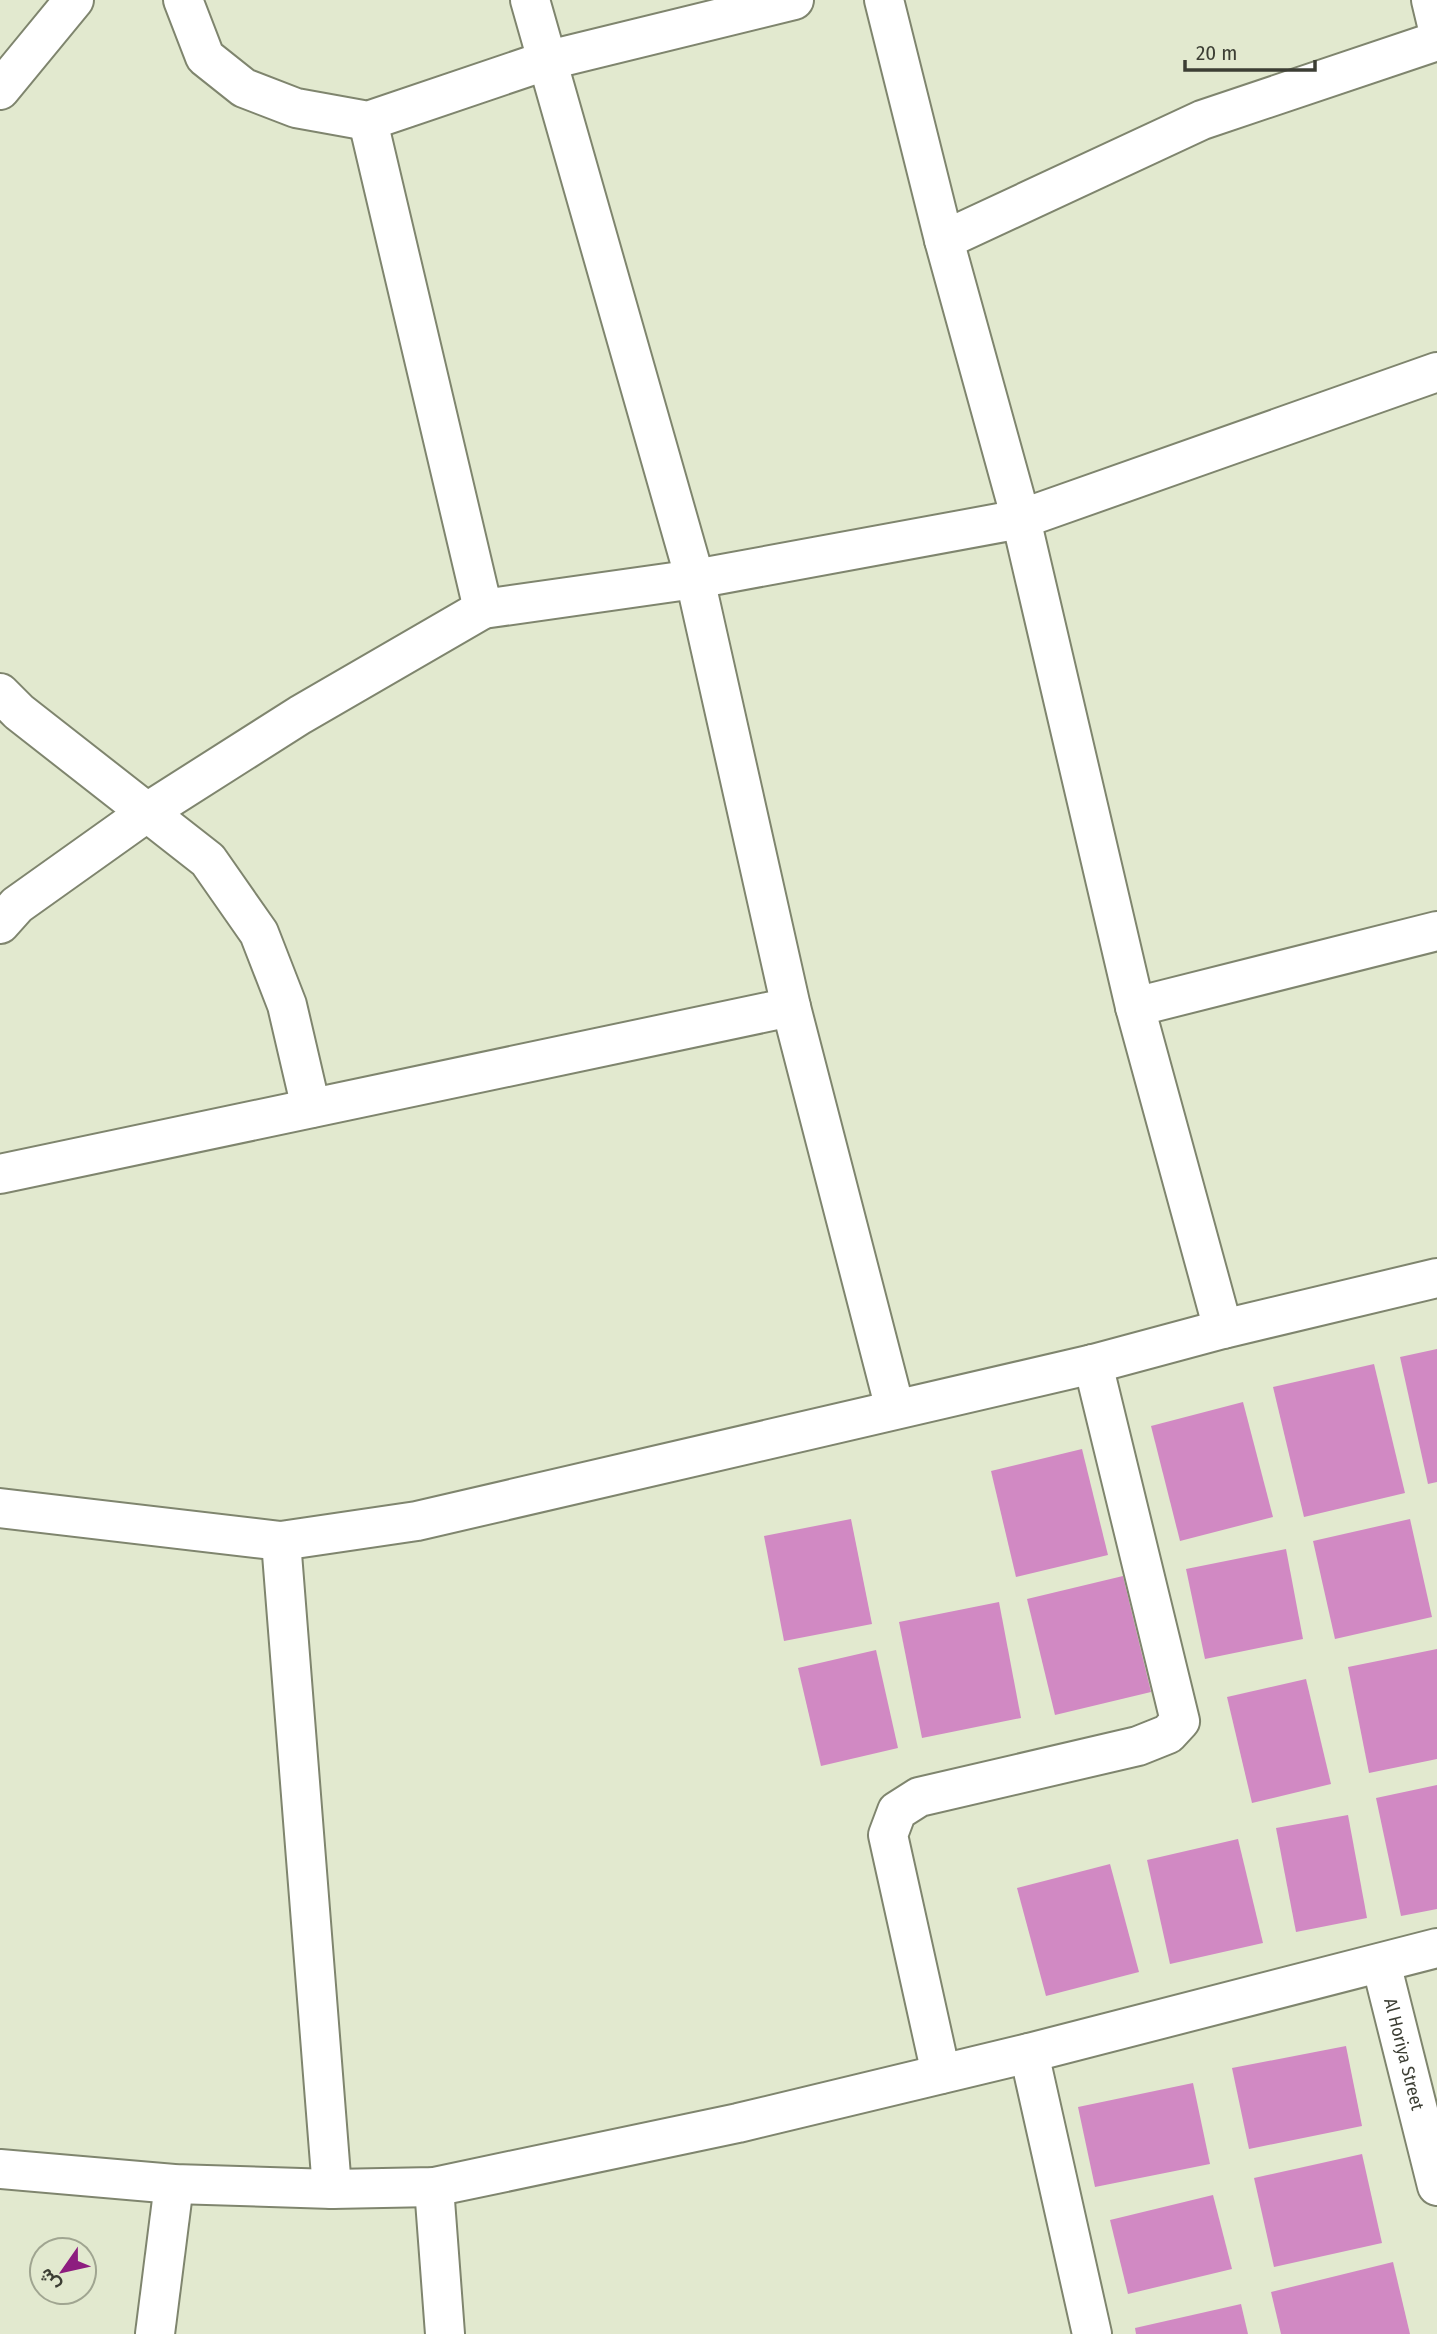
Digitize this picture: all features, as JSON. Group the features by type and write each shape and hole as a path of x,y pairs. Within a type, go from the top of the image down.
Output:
{"street":[{"path":"0,90 74,0"},
{"path":"183,0 205,57 244,88 296,108 368,121 545,61 794,0"},
{"path":"530,0 545,61 695,579 791,1007 895,1409"},
{"path":"884,0 944,240 1021,519 1135,1007 1223,1329"},
{"path":"1431,0 1437,25"},
{"path":"944,240 1202,120 1437,41"},
{"path":"368,121 483,609"},
{"path":"0,924 17,905 149,811 300,715 483,609 695,579 1021,519 1437,372"},
{"path":"0,693 19,712 149,811 208,860 259,933 287,1005 311,1108"},
{"path":"1135,1007 1437,930"},
{"path":"0,1174 791,1007"},
{"path":"0,1508 281,1541 417,1521 1093,1364 1223,1329 1437,1278"},
{"path":"941,2074 888,1835 897,1811 919,1797 1138,1746 1168,1734 1180,1721 1093,1364"},
{"path":"281,1541 332,2189"},
{"path":"0,2169 174,2183 332,2189 434,2187 738,2123 1030,2053 1437,1948"},
{"name":"Al Horiya Street","path":"1381,1963 1437,2186"},
{"path":"1030,2053 1092,2334"},
{"path":"155,2334 174,2183"},
{"path":"434,2187 445,2334"}],"building":[{"path":"1437,1349 1437,1482 1428,1484 1400,1357"},
{"path":"1374,1364 1405,1493 1304,1517 1273,1387"},
{"path":"1243,1402 1273,1517 1180,1541 1151,1426"},
{"path":"1082,1449 1108,1555 1016,1577 991,1471"},
{"path":"851,1519 872,1624 784,1641 764,1536"},
{"path":"1410,1519 1432,1617 1335,1639 1313,1541"},
{"path":"1286,1549 1303,1639 1205,1659 1186,1569"},
{"path":"1123,1576 1151,1692 1055,1715 1027,1599"},
{"path":"999,1602 1021,1718 922,1738 899,1622"},
{"path":"1437,1649 1437,1759 1369,1773 1348,1667"},
{"path":"876,1650 898,1748 821,1766 798,1668"},
{"path":"1306,1679 1331,1784 1252,1803 1227,1697"},
{"path":"1437,1785 1437,1909 1401,1916 1376,1798"},
{"path":"1348,1815 1367,1918 1296,1932 1276,1828"},
{"path":"1238,1839 1263,1943 1170,1964 1147,1860"},
{"path":"1110,1864 1139,1972 1046,1996 1017,1888"},
{"path":"1346,2046 1362,2126 1249,2149 1232,2068"},
{"path":"1193,2083 1210,2164 1095,2187 1078,2107"},
{"path":"1362,2154 1382,2243 1274,2267 1254,2178"},
{"path":"1213,2195 1232,2269 1128,2294 1110,2220"},
{"path":"1393,2262 1410,2334 1281,2334 1271,2292"},
{"path":"1241,2304 1248,2334 1136,2334 1135,2328"}]}
